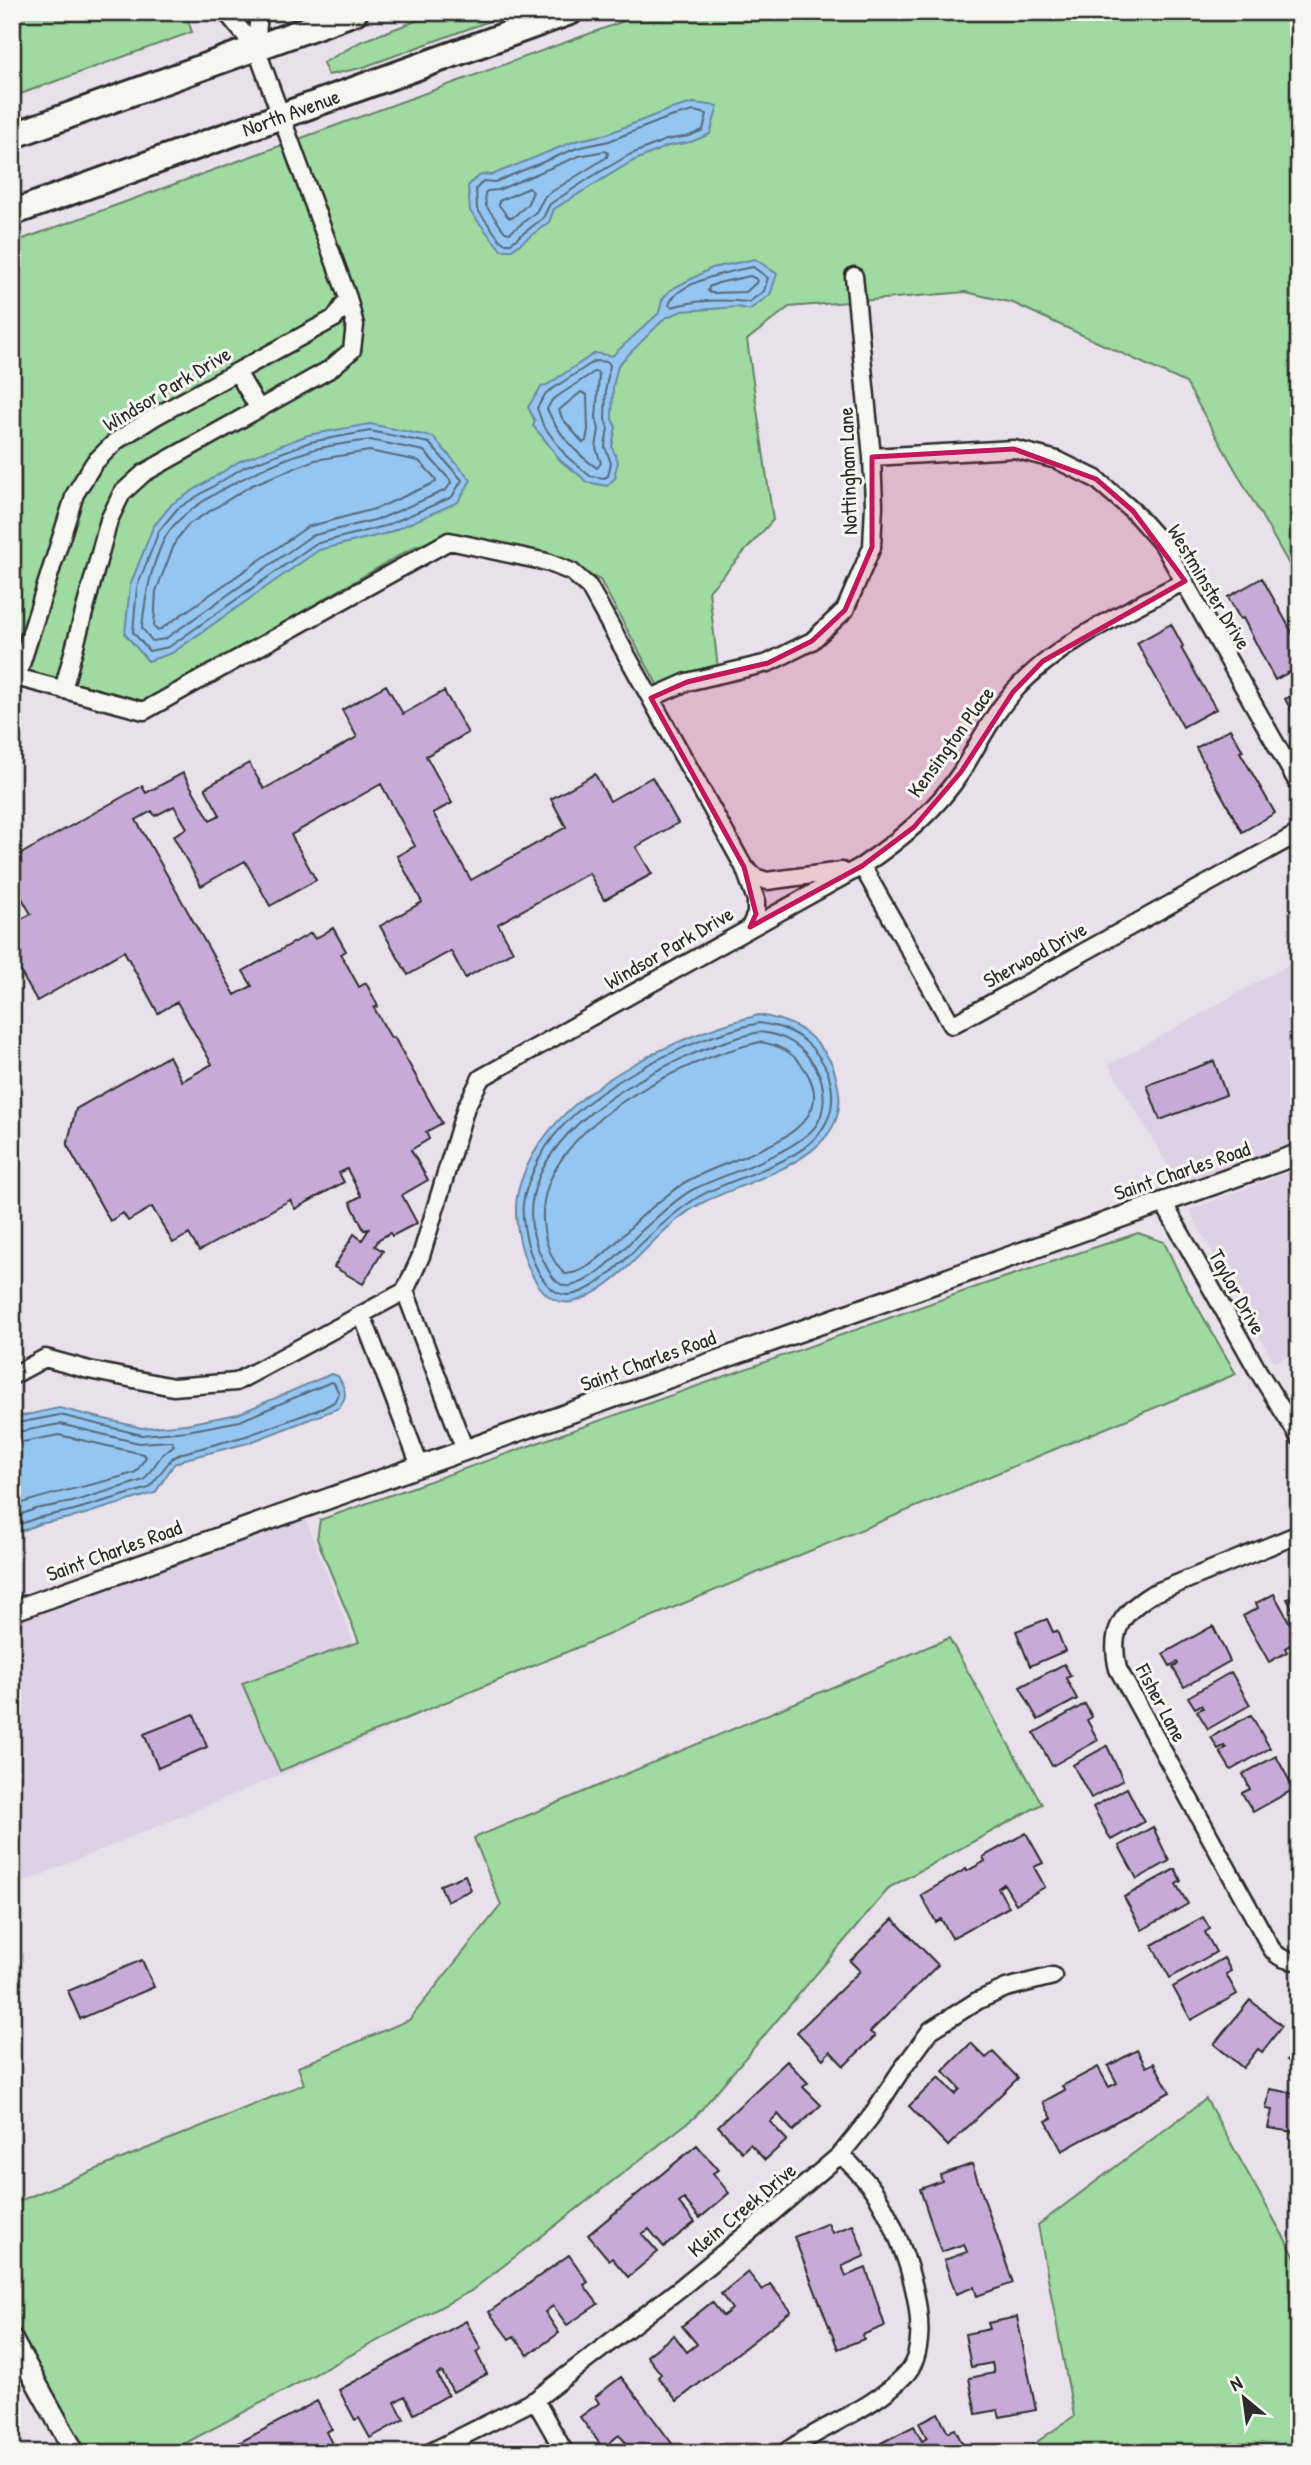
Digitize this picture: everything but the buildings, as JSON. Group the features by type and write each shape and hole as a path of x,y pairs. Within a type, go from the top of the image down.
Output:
{"main road":[{"path":"12,136 355,12"},
{"name":"North Avenue","path":"12,213 570,12"}],"street":[{"path":"63,690 109,520 122,493 144,473 330,369 352,350 355,325 348,298 257,48 226,12"},
{"path":"257,48 260,12"},
{"name":"Nottingham Lane","path":"651,698 687,682 768,663 812,641 845,610 872,547 874,505 872,457 854,276"},
{"name":"Windsor Park Drive","path":"348,298 335,318 126,435 94,463 75,494 15,677 144,711 449,541 547,562 572,572 589,587 744,867 756,900 756,914 750,927 481,1078 466,1107 421,1256 405,1291"},
{"path":"237,372 258,409"},
{"name":"Westminster Drive","path":"872,457 1014,449 1056,460 1096,479 1133,511 1164,545 1299,785"},
{"name":"Kensington Place","path":"750,927 862,866 914,827 961,772 991,720 1013,692 1044,661 1106,623 1185,581"},
{"name":"Sherwood Drive","path":"862,866 952,1025 1299,833"},
{"path":"744,867 755,877 767,881 828,874 862,866"},
{"name":"Saint Charles Road","path":"12,1611 1299,1154"},
{"name":"Taylor Drive","path":"1163,1202 1258,1371 1299,1437"},
{"path":"12,1376 45,1357 89,1370 173,1387 236,1382 405,1291 465,1450"},
{"path":"362,1315 420,1466"},
{"name":"Fisher Lane","path":"1299,1534 1152,1594 1134,1605 1123,1616 1114,1646 1118,1669 1271,1948 1278,1957 1299,1961"},
{"name":"Klein Creek Drive","path":"429,2453 535,2400 771,2214 841,2154 870,2119 931,2030 1006,1988 1053,1976"},
{"path":"784,2453 880,2399 908,2373 919,2344 920,2312 897,2230 873,2188 841,2154"},
{"path":"12,2339 75,2453"},
{"path":"535,2400 565,2453"}],"highlighted area":[{"path":"1014,449 1096,479 1133,511 1185,581 1043,661 1013,692 961,772 914,827 862,866 750,927 756,914 744,867 651,698 687,682 768,663 812,641 845,610 872,547 872,457"}],"shaded area":[{"path":"1299,959 1299,1142 1179,1184 1109,1065"},
{"path":"1299,1168 1299,1351 1274,1362 1189,1210"},
{"path":"304,1515 387,1730 12,1887 12,1621"}],"green space":[{"path":"12,12 185,12 192,32 12,97"},
{"path":"440,12 514,12 361,68 328,75 323,63 362,41"},
{"path":"649,12 1299,12 1299,582 1186,383 1013,303 966,292 789,307 747,340 773,520 709,591 718,668 658,686 600,580 552,555 454,533 414,547 144,703 12,666 12,243"},
{"path":"1138,1233 1164,1242 1182,1280 1236,1374 280,1771 242,1683 359,1642 317,1539 320,1520 982,1285"},
{"path":"949,1638 1042,1804 890,1887 695,2117 471,2291 167,2453 85,2453 12,2321 12,2204 304,2084 298,2067 409,2020 501,1905 474,1838"},
{"path":"1206,2099 1299,2264 1299,2453 1021,2453 1074,2416 1038,2225"}],"water":[{"path":"693,103 718,106 710,134 691,142 668,146 631,162 554,209 549,222 512,250 501,250 470,211 468,186 478,176 492,175 575,141 607,134"},
{"path":"755,259 777,274 770,295 749,310 738,307 682,311 665,318 618,365 613,387 612,419 616,427 612,447 618,462 616,477 607,486 586,482 562,462 533,426 535,421 528,407 542,386 595,353 612,356 659,313 662,300 670,290 712,268"},
{"path":"370,424 433,437 471,480 458,502 388,533 319,550 172,653 148,661 125,634 130,586 153,527 172,504 240,461 308,435"},
{"path":"759,1015 801,1029 817,1042 831,1062 838,1087 838,1111 830,1132 814,1149 793,1163 702,1203 683,1215 618,1276 596,1292 572,1302 558,1301 547,1294 537,1283 523,1252 516,1201 527,1166 552,1127 603,1083 633,1064 697,1035"},
{"path":"331,1374 338,1376 345,1392 339,1408 248,1443 174,1464 155,1493 75,1517 39,1524 12,1535 12,1418 59,1408 142,1428 186,1424 238,1414"}]}
